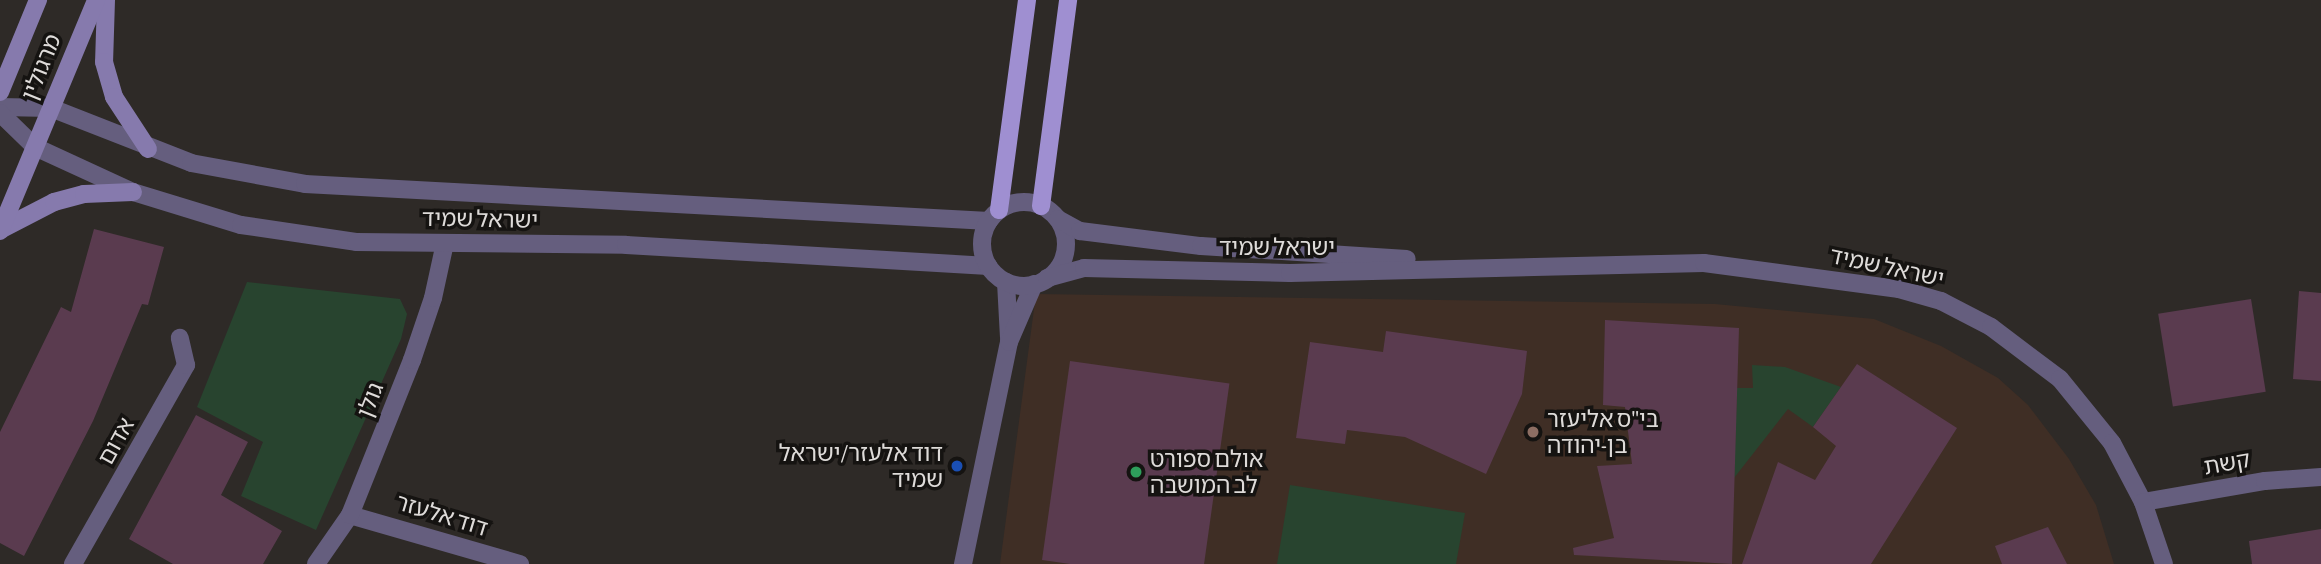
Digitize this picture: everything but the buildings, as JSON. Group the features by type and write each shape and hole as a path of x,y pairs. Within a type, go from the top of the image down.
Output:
{"main road":[{"name":"מרגולין","path":"0,92 38,0"},
{"name":"מרגולין","path":"0,230 96,0"},
{"path":"106,0 104,62 114,97 148,149"},
{"path":"994,216 1027,0"},
{"path":"1041,205 1068,0"},
{"path":"0,230 54,202 84,194 134,192"}],"street":[{"name":"ישראל שמיד","path":"0,107 51,108 148,149 191,163 305,184 994,216"},
{"name":"ישראל שמיד","path":"0,113 35,147 134,192 241,225 356,242 626,245 988,266"},
{"path":"1009,342 1041,281 1057,270 1066,245 1058,219 1041,205 1019,202 994,216 982,243 988,266 1006,282 1041,281"},
{"name":"ישראל שמיד","path":"1058,219 1080,231 1201,246 1508,265"},
{"name":"גולן","path":"316,564 350,515 412,360 433,298 444,243"},
{"name":"ישראל שמיד","path":"1041,281 1084,268 1290,274 1508,265 1704,264 1857,282 1941,301 1991,327 2060,379 2112,443 2143,502 2164,564"},
{"path":"962,564 1009,342 1006,282"},
{"name":"אדום","path":"73,564 186,365 180,338"},
{"name":"קשת","path":"2143,502 2265,481 2321,477"},
{"name":"דוד אלעזר","path":"350,515 520,564"}],"shaded area":[{"name":"בי\"ס אליעזר בן-יהודה","path":"1036,294 1715,304 1874,319 1941,346 1998,378 2028,405 2069,459 2096,505 2114,564 1000,564"}],"green space":[{"path":"247,282 400,299 407,314 401,339 316,530 241,496 263,442 197,407"},
{"path":"1752,365 1785,367 1841,387 1813,427 1788,409 1734,478 1737,388 1753,388"},
{"path":"1290,485 1465,513 1456,564 1277,564"}],"place":[{"name":"בי\"ס אליעזר בן-יהודה","path":"1533,432"},
{"name":"דוד אלעזר/ישראל שמיד","path":"957,466"},
{"name":"אולם ספורט לב המושבה","path":"1136,472"}]}
